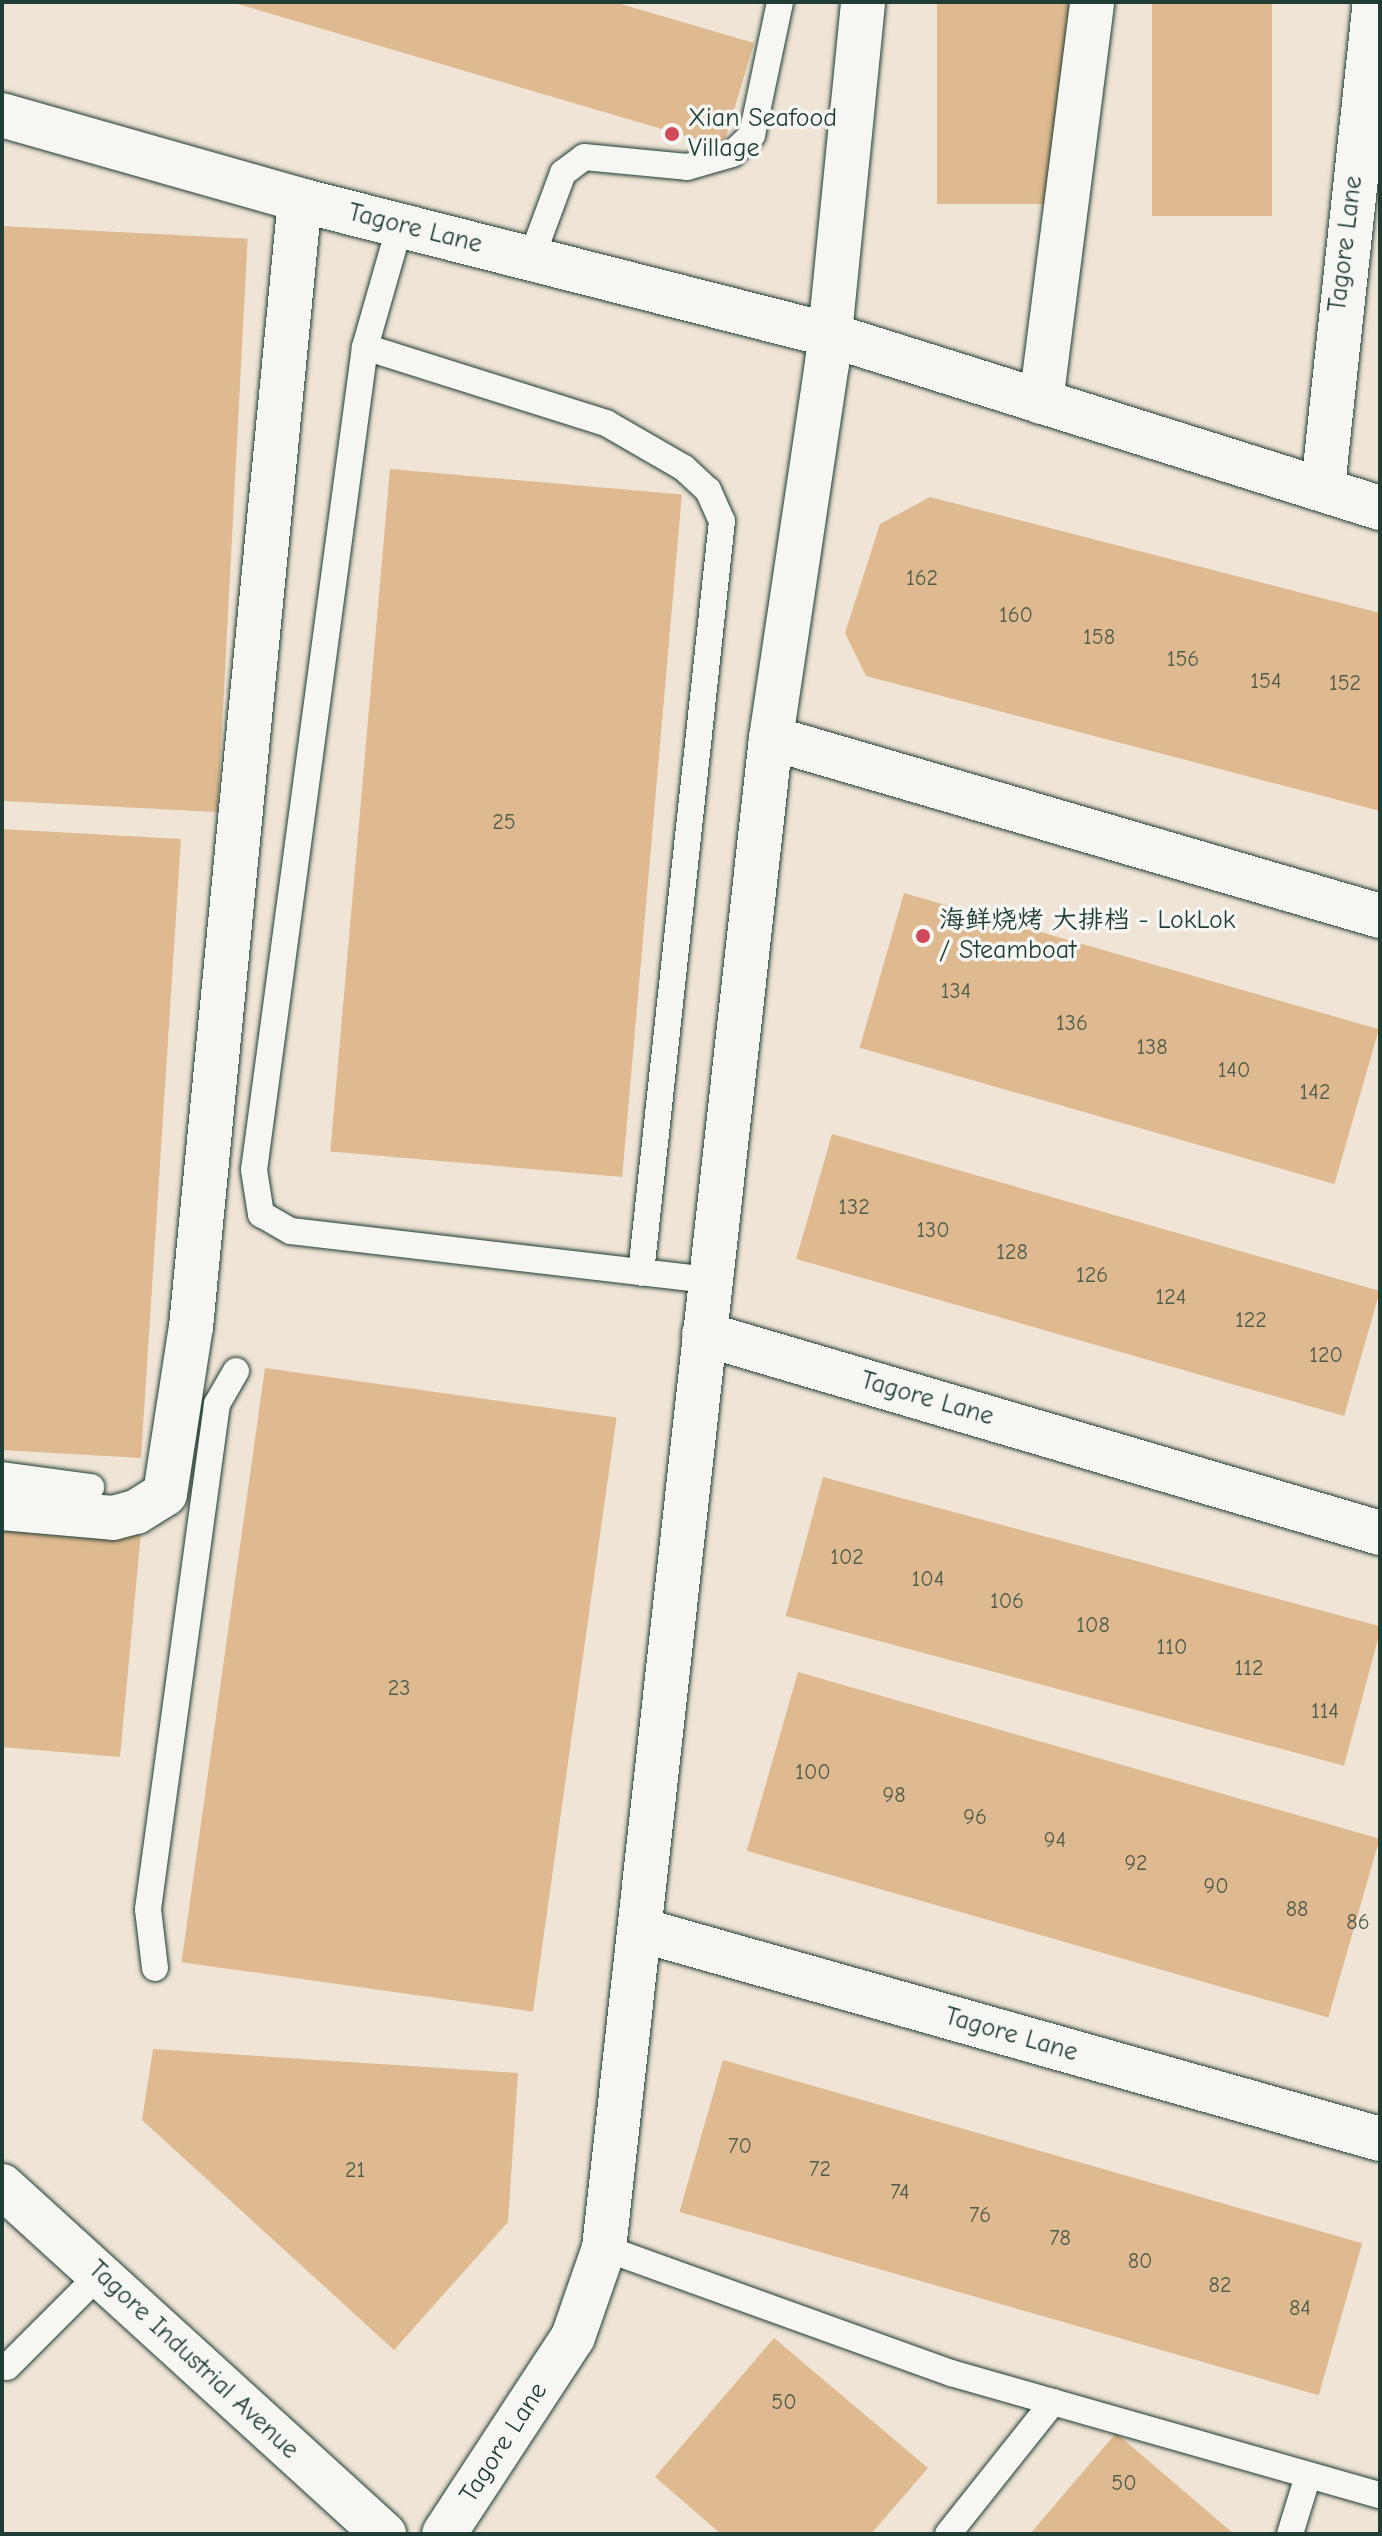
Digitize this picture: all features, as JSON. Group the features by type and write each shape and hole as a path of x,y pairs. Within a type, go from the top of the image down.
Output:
{"street":[{"name":"Tagore Lane","path":"444,2534 573,2337 604,2248 771,738 830,335 863,2"},
{"path":"1041,402 1092,2"},
{"name":"Tagore Lane","path":"1323,487 1375,2"},
{"name":"Tagore Lane","path":"2,115 300,200 830,335 1323,487 1380,508"},
{"path":"2,1508 113,1518 136,1512 165,1494 191,1327 300,200"},
{"path":"771,738 1380,916"},
{"name":"Tagore Lane","path":"704,1334 1380,1533"},
{"name":"Tagore Lane","path":"641,1930 1380,2139"},
{"name":"Tagore Industrial Avenue","path":"2,2186 384,2534"}],"lane":[{"path":"531,259 563,173 584,157 687,167 732,154 752,135 780,2"},
{"path":"400,225 365,347 254,1170 261,1214 291,1231 710,1280"},
{"path":"365,347 606,423 684,468 708,490 722,521 641,1273"},
{"path":"155,1968 148,1937 152,1878 217,1404 236,1371"},
{"path":"2,1475 91,1487"},
{"path":"604,2248 951,2373 1380,2495"},
{"path":"7,2367 100,2274"},
{"path":"948,2534 1053,2402"},
{"path":"1290,2534 1308,2476"}],"shaded area":[{"path":"2,2 1380,2 1380,2534 2,2534"}],"building":[{"path":"231,2 614,2 754,43 723,147"},
{"path":"937,2 1072,2 1072,204 937,204"},
{"path":"1152,2 1272,2 1272,216 1152,216"},
{"path":"2,226 248,239 218,812 2,801"},
{"path":"390,469 682,495 622,1177 330,1151"},
{"path":"930,497 1380,613 1380,811 866,676 845,633 880,524"},
{"path":"2,829 181,839 141,1458 2,1450"},
{"path":"904,893 1379,1029 1334,1184 860,1048"},
{"path":"832,1134 1380,1291 1344,1416 796,1259"},
{"path":"265,1368 617,1417 533,2012 181,1962"},
{"path":"823,1477 1380,1626 1344,1766 786,1616"},
{"path":"2,1520 141,1532 120,1757 2,1747"},
{"path":"798,1672 1380,1839 1328,2018 747,1851"},
{"path":"153,2049 518,2073 508,2222 394,2350 142,2120"},
{"path":"723,2060 1362,2243 1319,2395 679,2212"},
{"path":"774,2338 928,2468 871,2534 721,2534 655,2477"},
{"path":"1116,2433 1234,2534 1030,2534"}],"place":[{"name":"Xian Seafood Village","path":"672,134"},
{"name":"海鲜烧烤 大排档 - LokLok / Steamboat","path":"923,936"}]}
